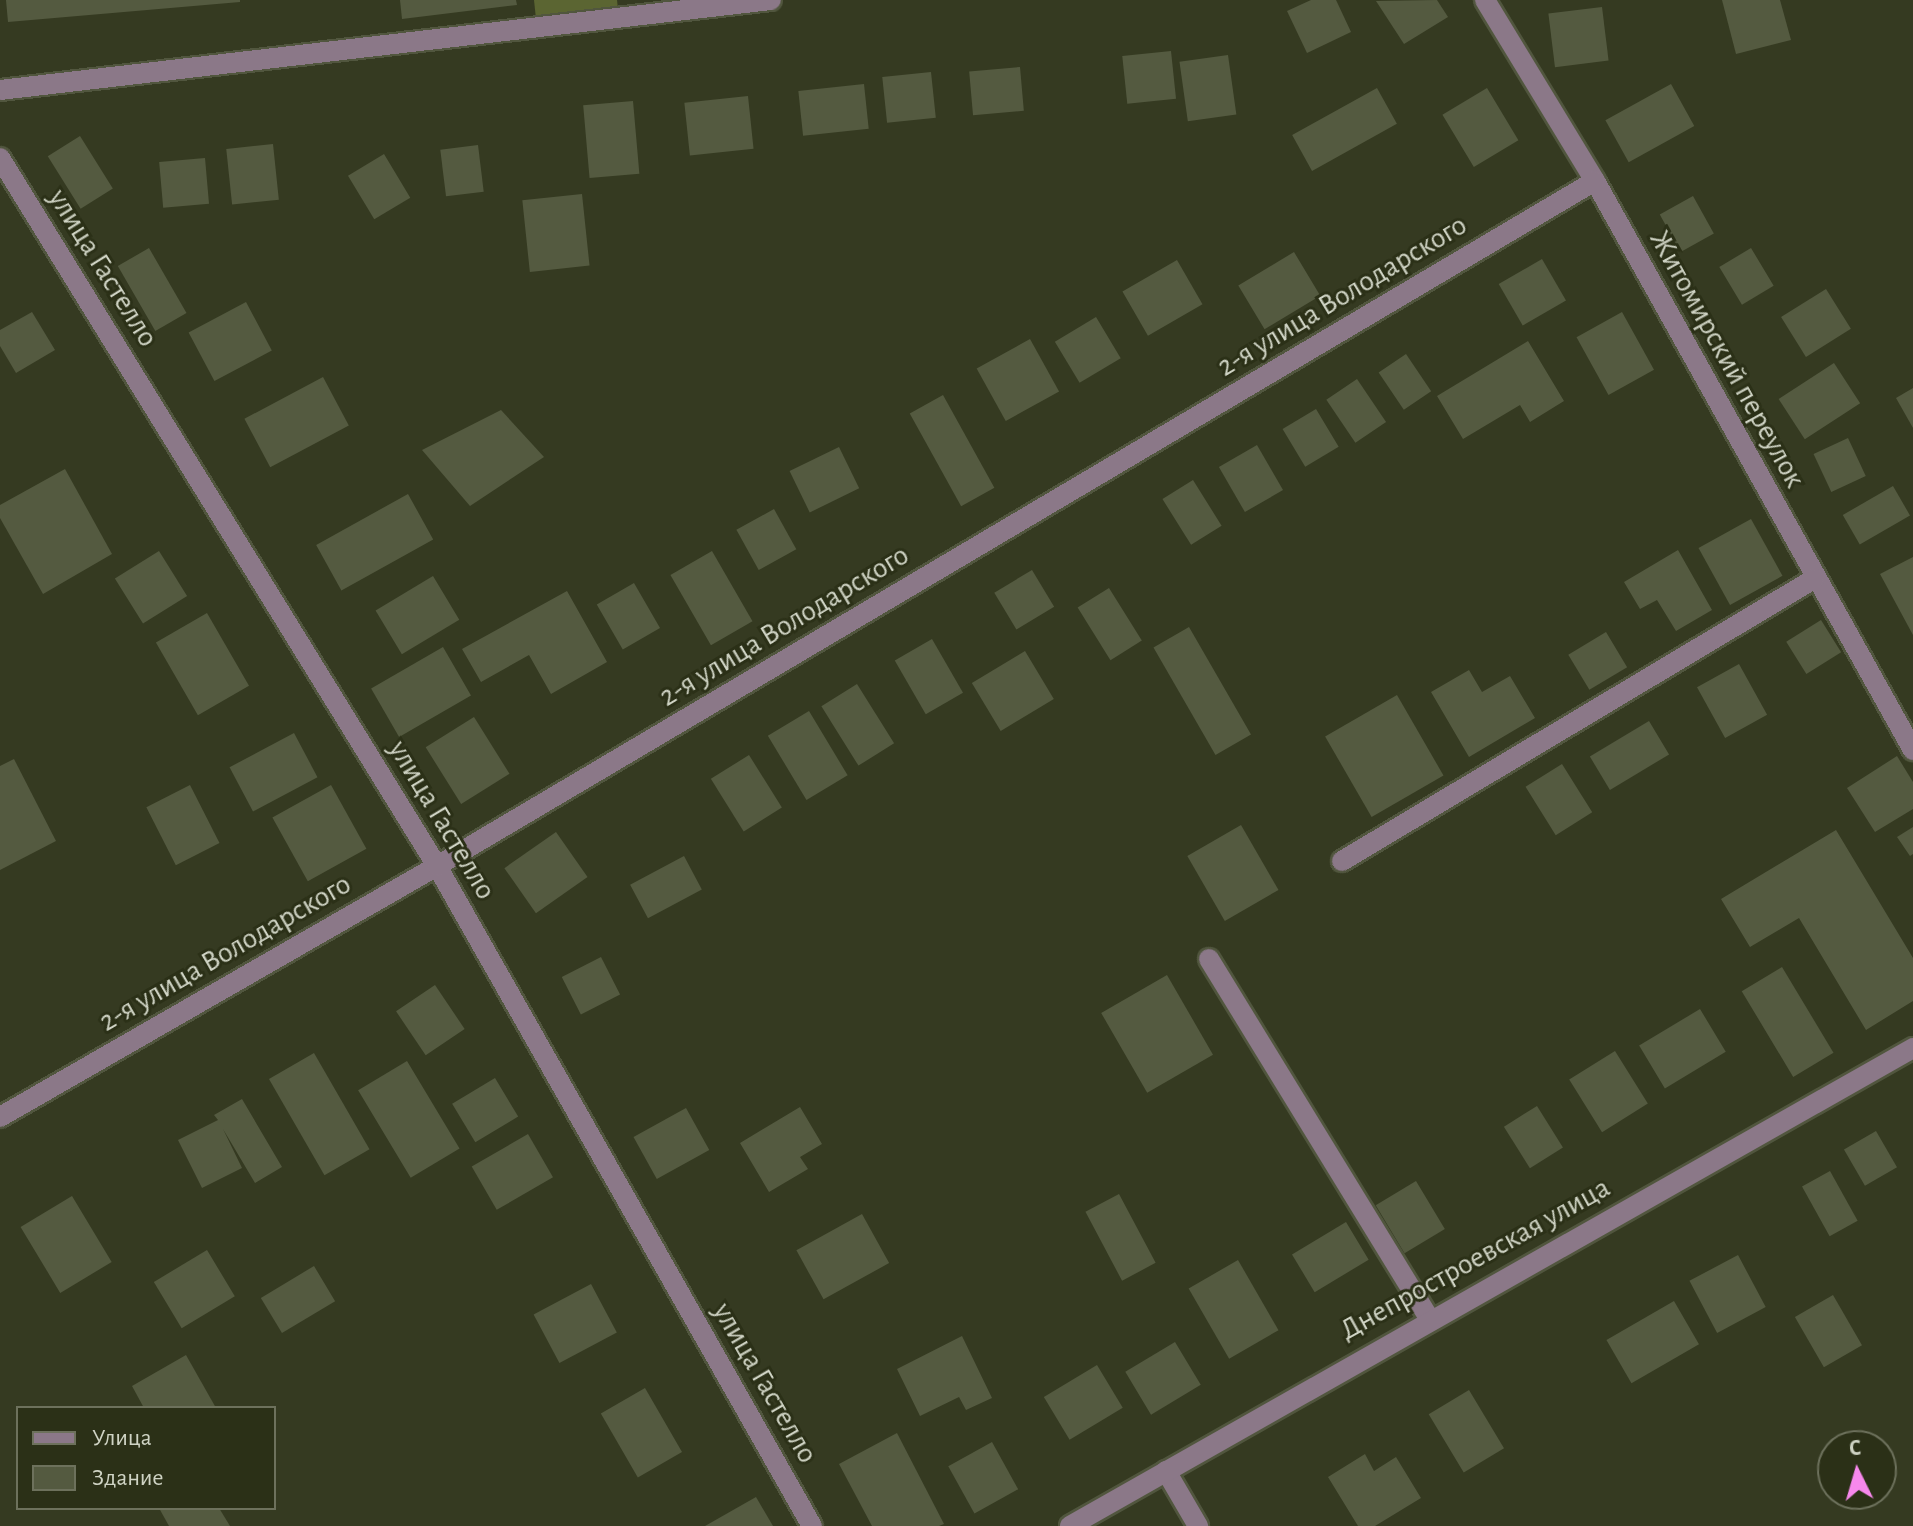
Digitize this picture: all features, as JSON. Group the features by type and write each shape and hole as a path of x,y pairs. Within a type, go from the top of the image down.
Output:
{"street":[{"path":"0,90 771,0"},
{"name":"Житомирский переулок","path":"1485,0 1595,181 1814,579 1913,750"},
{"name":"улица Гастелло","path":"0,158 437,866 812,1526"},
{"name":"2-я улица Володарского","path":"0,1117 437,866 1595,181"},
{"path":"1342,861 1814,579"},
{"path":"1209,959 1429,1318"},
{"name":"Днепростроевская улица","path":"1070,1526 1429,1318 1913,1048"},
{"path":"1166,1471 1198,1526"}],"green space":[{"path":"534,0 617,0 618,9 536,19"}],"building":[{"path":"6,0 240,0 240,2 8,22"},
{"path":"400,0 516,0 517,5 402,19"},
{"path":"1311,0 1336,0 1351,32 1307,53 1287,11"},
{"path":"1437,0 1448,17 1404,44 1376,1"},
{"path":"1722,0 1780,0 1791,40 1736,54"},
{"path":"1602,7 1609,61 1555,67 1548,14"},
{"path":"1171,51 1176,99 1127,104 1122,56"},
{"path":"1228,55 1236,114 1188,121 1179,62"},
{"path":"1020,67 1024,111 973,115 969,71"},
{"path":"931,72 936,118 887,123 882,77"},
{"path":"864,84 869,129 803,136 798,91"},
{"path":"1671,84 1694,126 1629,162 1605,120"},
{"path":"1377,88 1397,124 1312,171 1292,135"},
{"path":"1487,88 1518,140 1474,167 1442,115"},
{"path":"748,96 754,149 690,155 684,103"},
{"path":"633,101 639,174 590,178 583,105"},
{"path":"80,136 113,189 81,209 48,156"},
{"path":"273,144 279,200 232,205 226,149"},
{"path":"478,145 484,192 446,196 440,150"},
{"path":"384,154 410,198 374,219 348,176"},
{"path":"205,158 209,204 163,208 159,162"},
{"path":"582,194 590,266 530,272 522,200"},
{"path":"1693,196 1714,234 1681,252 1660,214"},
{"path":"149,248 186,313 155,331 118,266"},
{"path":"1751,248 1774,286 1742,305 1719,267"},
{"path":"1294,252 1320,296 1265,329 1238,285"},
{"path":"1542,259 1566,301 1523,326 1499,284"},
{"path":"1177,260 1202,304 1148,336 1122,292"},
{"path":"1826,289 1851,329 1806,357 1781,317"},
{"path":"246,302 272,351 214,381 189,333"},
{"path":"32,312 55,350 16,373 0,346 0,330"},
{"path":"1622,312 1654,370 1609,395 1577,337"},
{"path":"1096,317 1121,358 1080,383 1055,342"},
{"path":"1030,339 1059,391 1006,421 977,369"},
{"path":"1528,341 1564,401 1530,422 1520,405 1463,439 1437,396"},
{"path":"1406,354 1431,391 1404,410 1379,372"},
{"path":"1834,363 1860,403 1805,439 1779,399"},
{"path":"323,377 349,426 270,467 244,419"},
{"path":"1357,379 1386,422 1355,443 1326,400"},
{"path":"1913,388 1913,428 1896,398"},
{"path":"943,395 994,488 961,506 910,413"},
{"path":"1316,409 1339,447 1305,467 1283,429"},
{"path":"501,410 544,457 470,506 422,450"},
{"path":"1848,438 1866,476 1831,492 1814,454"},
{"path":"1257,445 1283,490 1245,512 1219,467"},
{"path":"839,447 859,488 810,512 790,471"},
{"path":"65,469 112,554 43,594 0,518 0,505"},
{"path":"1193,480 1222,526 1191,545 1162,499"},
{"path":"1893,486 1910,515 1860,544 1843,515"},
{"path":"408,494 433,539 341,590 316,545"},
{"path":"774,509 796,549 759,570 736,530"},
{"path":"1751,519 1783,576 1730,605 1699,548"},
{"path":"1678,550 1712,610 1676,631 1657,600 1640,609 1624,582"},
{"path":"159,551 187,596 143,624 115,579"},
{"path":"712,551 752,621 711,645 670,575"},
{"path":"1913,557 1913,635 1880,574"},
{"path":"1032,570 1054,607 1016,630 994,593"},
{"path":"433,576 459,620 402,654 376,611"},
{"path":"634,583 660,628 623,650 597,604"},
{"path":"1109,588 1142,641 1110,660 1078,608"},
{"path":"567,591 607,662 551,694 529,655 481,682 462,649"},
{"path":"207,613 249,686 198,715 156,642"},
{"path":"1821,620 1841,652 1806,674 1786,642"},
{"path":"1189,627 1251,734 1215,755 1153,648"},
{"path":"1606,632 1627,667 1589,690 1568,655"},
{"path":"932,639 963,693 926,714 895,660"},
{"path":"443,647 471,695 399,737 371,688"},
{"path":"1025,651 1054,699 1001,731 972,683"},
{"path":"1739,664 1767,715 1725,738 1697,687"},
{"path":"1469,670 1482,692 1510,676 1535,718 1469,757 1431,692"},
{"path":"857,684 894,743 858,766 821,706"},
{"path":"1397,695 1444,776 1372,817 1325,737"},
{"path":"809,711 848,775 806,800 768,736"},
{"path":"474,717 510,774 461,804 426,747"},
{"path":"1649,721 1669,754 1610,790 1590,757"},
{"path":"294,733 317,777 253,811 230,767"},
{"path":"749,755 782,808 744,831 711,779"},
{"path":"1897,756 1913,782 1913,809 1875,832 1847,788"},
{"path":"14,759 56,841 0,870 0,766"},
{"path":"1562,764 1592,812 1556,835 1526,787"},
{"path":"190,785 220,843 176,865 146,807"},
{"path":"331,785 366,849 308,881 272,817"},
{"path":"1241,825 1278,890 1225,921 1187,856"},
{"path":"1913,827 1913,854 1910,856 1897,837"},
{"path":"1836,830 1913,958 1913,1001 1866,1030 1799,918 1750,947 1721,899"},
{"path":"556,832 588,877 536,913 504,868"},
{"path":"684,856 702,890 648,918 630,885"},
{"path":"601,957 620,994 581,1014 562,977"},
{"path":"1782,967 1834,1053 1793,1077 1742,991"},
{"path":"1167,975 1213,1055 1147,1093 1101,1013"},
{"path":"435,985 465,1029 426,1055 396,1011"},
{"path":"1700,1009 1726,1052 1665,1088 1639,1046"},
{"path":"1615,1051 1648,1104 1602,1132 1569,1080"},
{"path":"314,1053 370,1149 324,1175 269,1079"},
{"path":"407,1061 460,1148 411,1178 358,1090"},
{"path":"495,1078 518,1117 475,1142 452,1104"},
{"path":"242,1099 282,1167 255,1183 223,1129 242,1168 202,1188 178,1140 218,1120 214,1115"},
{"path":"1537,1106 1563,1148 1530,1168 1504,1127"},
{"path":"800,1107 822,1144 800,1157 808,1169 769,1192 740,1143"},
{"path":"686,1108 709,1150 657,1179 634,1137"},
{"path":"1876,1131 1897,1167 1865,1186 1844,1150"},
{"path":"528,1134 553,1177 497,1210 472,1166"},
{"path":"1830,1171 1858,1221 1830,1236 1802,1187"},
{"path":"1416,1181 1445,1229 1405,1253 1376,1205"},
{"path":"1119,1194 1156,1263 1122,1281 1085,1212"},
{"path":"72,1196 112,1262 60,1293 21,1227"},
{"path":"862,1214 889,1263 824,1299 796,1250"},
{"path":"1346,1222 1369,1260 1315,1292 1292,1254"},
{"path":"207,1250 235,1296 182,1328 154,1282"},
{"path":"1738,1255 1766,1307 1717,1333 1689,1281"},
{"path":"1238,1260 1278,1330 1229,1359 1189,1288"},
{"path":"314,1266 335,1301 282,1333 261,1298"},
{"path":"591,1284 617,1333 559,1363 534,1315"},
{"path":"1833,1295 1862,1345 1824,1367 1795,1317"},
{"path":"1674,1301 1699,1344 1631,1383 1606,1340"},
{"path":"962,1336 992,1398 966,1410 959,1397 920,1416 897,1369"},
{"path":"1175,1342 1201,1385 1151,1415 1125,1372"},
{"path":"186,1355 215,1406 143,1406 132,1386"},
{"path":"1097,1365 1123,1408 1070,1440 1044,1397"},
{"path":"645,1388 682,1452 638,1478 601,1414"},
{"path":"1469,1390 1504,1448 1464,1472 1429,1414"},
{"path":"897,1433 944,1524 872,1526 839,1464"},
{"path":"992,1442 1018,1489 974,1513 948,1466"},
{"path":"1365,1454 1374,1471 1396,1457 1421,1498 1375,1526 1358,1526 1328,1477"},
{"path":"756,1497 773,1526 705,1526"},
{"path":"160,1510 220,1510 230,1526 169,1526"}]}
